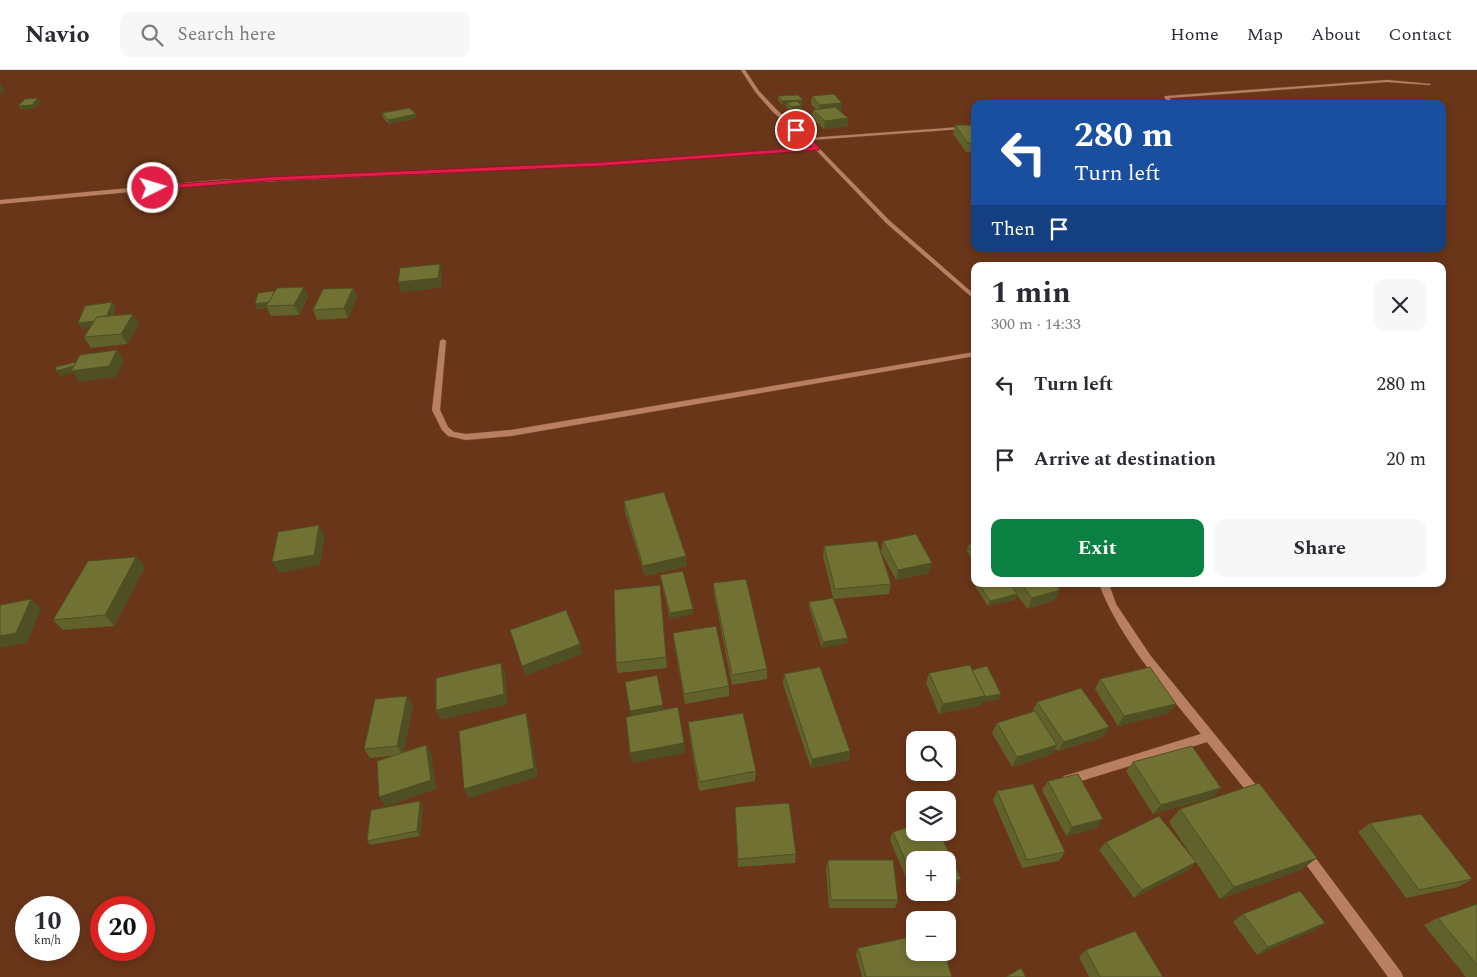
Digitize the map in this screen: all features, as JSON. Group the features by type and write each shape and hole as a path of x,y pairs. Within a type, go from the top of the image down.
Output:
{"street":[{"path":"743,70 757,92 775,112 817,148 888,222 971,295"},
{"path":"1169,100 1166,97 1387,81 1429,84"},
{"path":"807,140 924,129 971,128"},
{"path":"0,202 217,182 586,165 817,148"},
{"path":"443,341 436,410 450,434 466,437 511,433 971,355"},
{"path":"1105,587 1112,605 1146,658 1263,803"},
{"path":"1061,782 1208,737"},
{"path":"1293,840 1396,977"}],"building":[{"path":"834,94 842,103 819,105 812,96"},
{"path":"798,95 803,100 782,101 778,96"},
{"path":"38,98 32,105 18,106 25,99"},
{"path":"796,101 802,105 792,107 786,103"},
{"path":"835,107 848,118 825,121 813,110"},
{"path":"409,108 416,114 388,120 382,113"},
{"path":"955,125 971,125 971,143 968,143"},
{"path":"440,264 438,278 398,282 400,268"},
{"path":"304,287 294,305 266,306 277,288"},
{"path":"353,288 344,308 313,310 323,289"},
{"path":"274,291 269,302 255,304 258,293"},
{"path":"112,302 107,316 97,317 95,321 78,323 85,306"},
{"path":"133,314 121,334 84,337 97,317"},
{"path":"117,350 109,366 71,371 80,355"},
{"path":"76,362 74,366 56,371 56,367"},
{"path":"664,492 686,556 643,566 624,501"},
{"path":"319,525 314,555 272,562 278,532"},
{"path":"916,534 932,563 898,570 883,541"},
{"path":"877,541 891,584 835,589 824,546"},
{"path":"136,557 105,615 53,620 88,561"},
{"path":"683,571 693,609 670,613 660,575"},
{"path":"746,579 767,669 732,675 713,583"},
{"path":"660,585 666,657 616,663 614,590"},
{"path":"981,587 1012,587 1017,594 990,601"},
{"path":"1023,587 1058,587 1060,590 1032,598"},
{"path":"833,598 848,638 823,642 809,602"},
{"path":"31,599 16,633 0,636 0,605"},
{"path":"566,610 580,644 522,666 510,630"},
{"path":"716,626 729,686 684,694 673,633"},
{"path":"501,663 504,694 436,710 436,678"},
{"path":"970,665 985,696 943,704 929,673"},
{"path":"987,666 1001,694 984,697 972,670"},
{"path":"820,667 850,751 812,759 784,674"},
{"path":"1150,667 1176,704 1124,716 1100,679"},
{"path":"657,675 663,705 630,711 625,682"},
{"path":"1081,688 1109,727 1064,742 1037,702"},
{"path":"407,696 397,746 364,749 375,699"},
{"path":"678,707 684,743 630,753 626,717"},
{"path":"1035,711 1057,745 1017,757 997,723"},
{"path":"526,713 534,768 464,789 459,731"},
{"path":"743,713 756,771 699,782 688,722"},
{"path":"426,745 431,780 379,797 377,761"},
{"path":"1192,746 1221,788 1161,805 1133,762"},
{"path":"1078,774 1103,819 1072,827 1048,781"},
{"path":"1259,783 1317,858 1234,887 1180,809"},
{"path":"1033,784 1065,852 1027,860 997,791"},
{"path":"420,801 417,831 367,841 371,810"},
{"path":"789,803 796,854 738,859 735,807"},
{"path":"1421,814 1472,879 1419,890 1370,823"},
{"path":"1159,816 1196,862 1142,890 1106,842"},
{"path":"906,828 906,841 943,841 948,851 906,851 906,862 893,832"},
{"path":"828,860 893,860 898,900 831,900"},
{"path":"956,868 961,879 956,881"},
{"path":"1300,891 1325,923 1268,947 1243,914"},
{"path":"1477,904 1477,965 1438,918"},
{"path":"1135,931 1163,977 1100,977 1086,950"},
{"path":"906,938 906,961 947,961 952,977 866,977 858,948"},
{"path":"1021,968 1026,977 1006,977"}],"route":[{"path":"153,188 268,179 604,164 817,148 796,130"}]}
